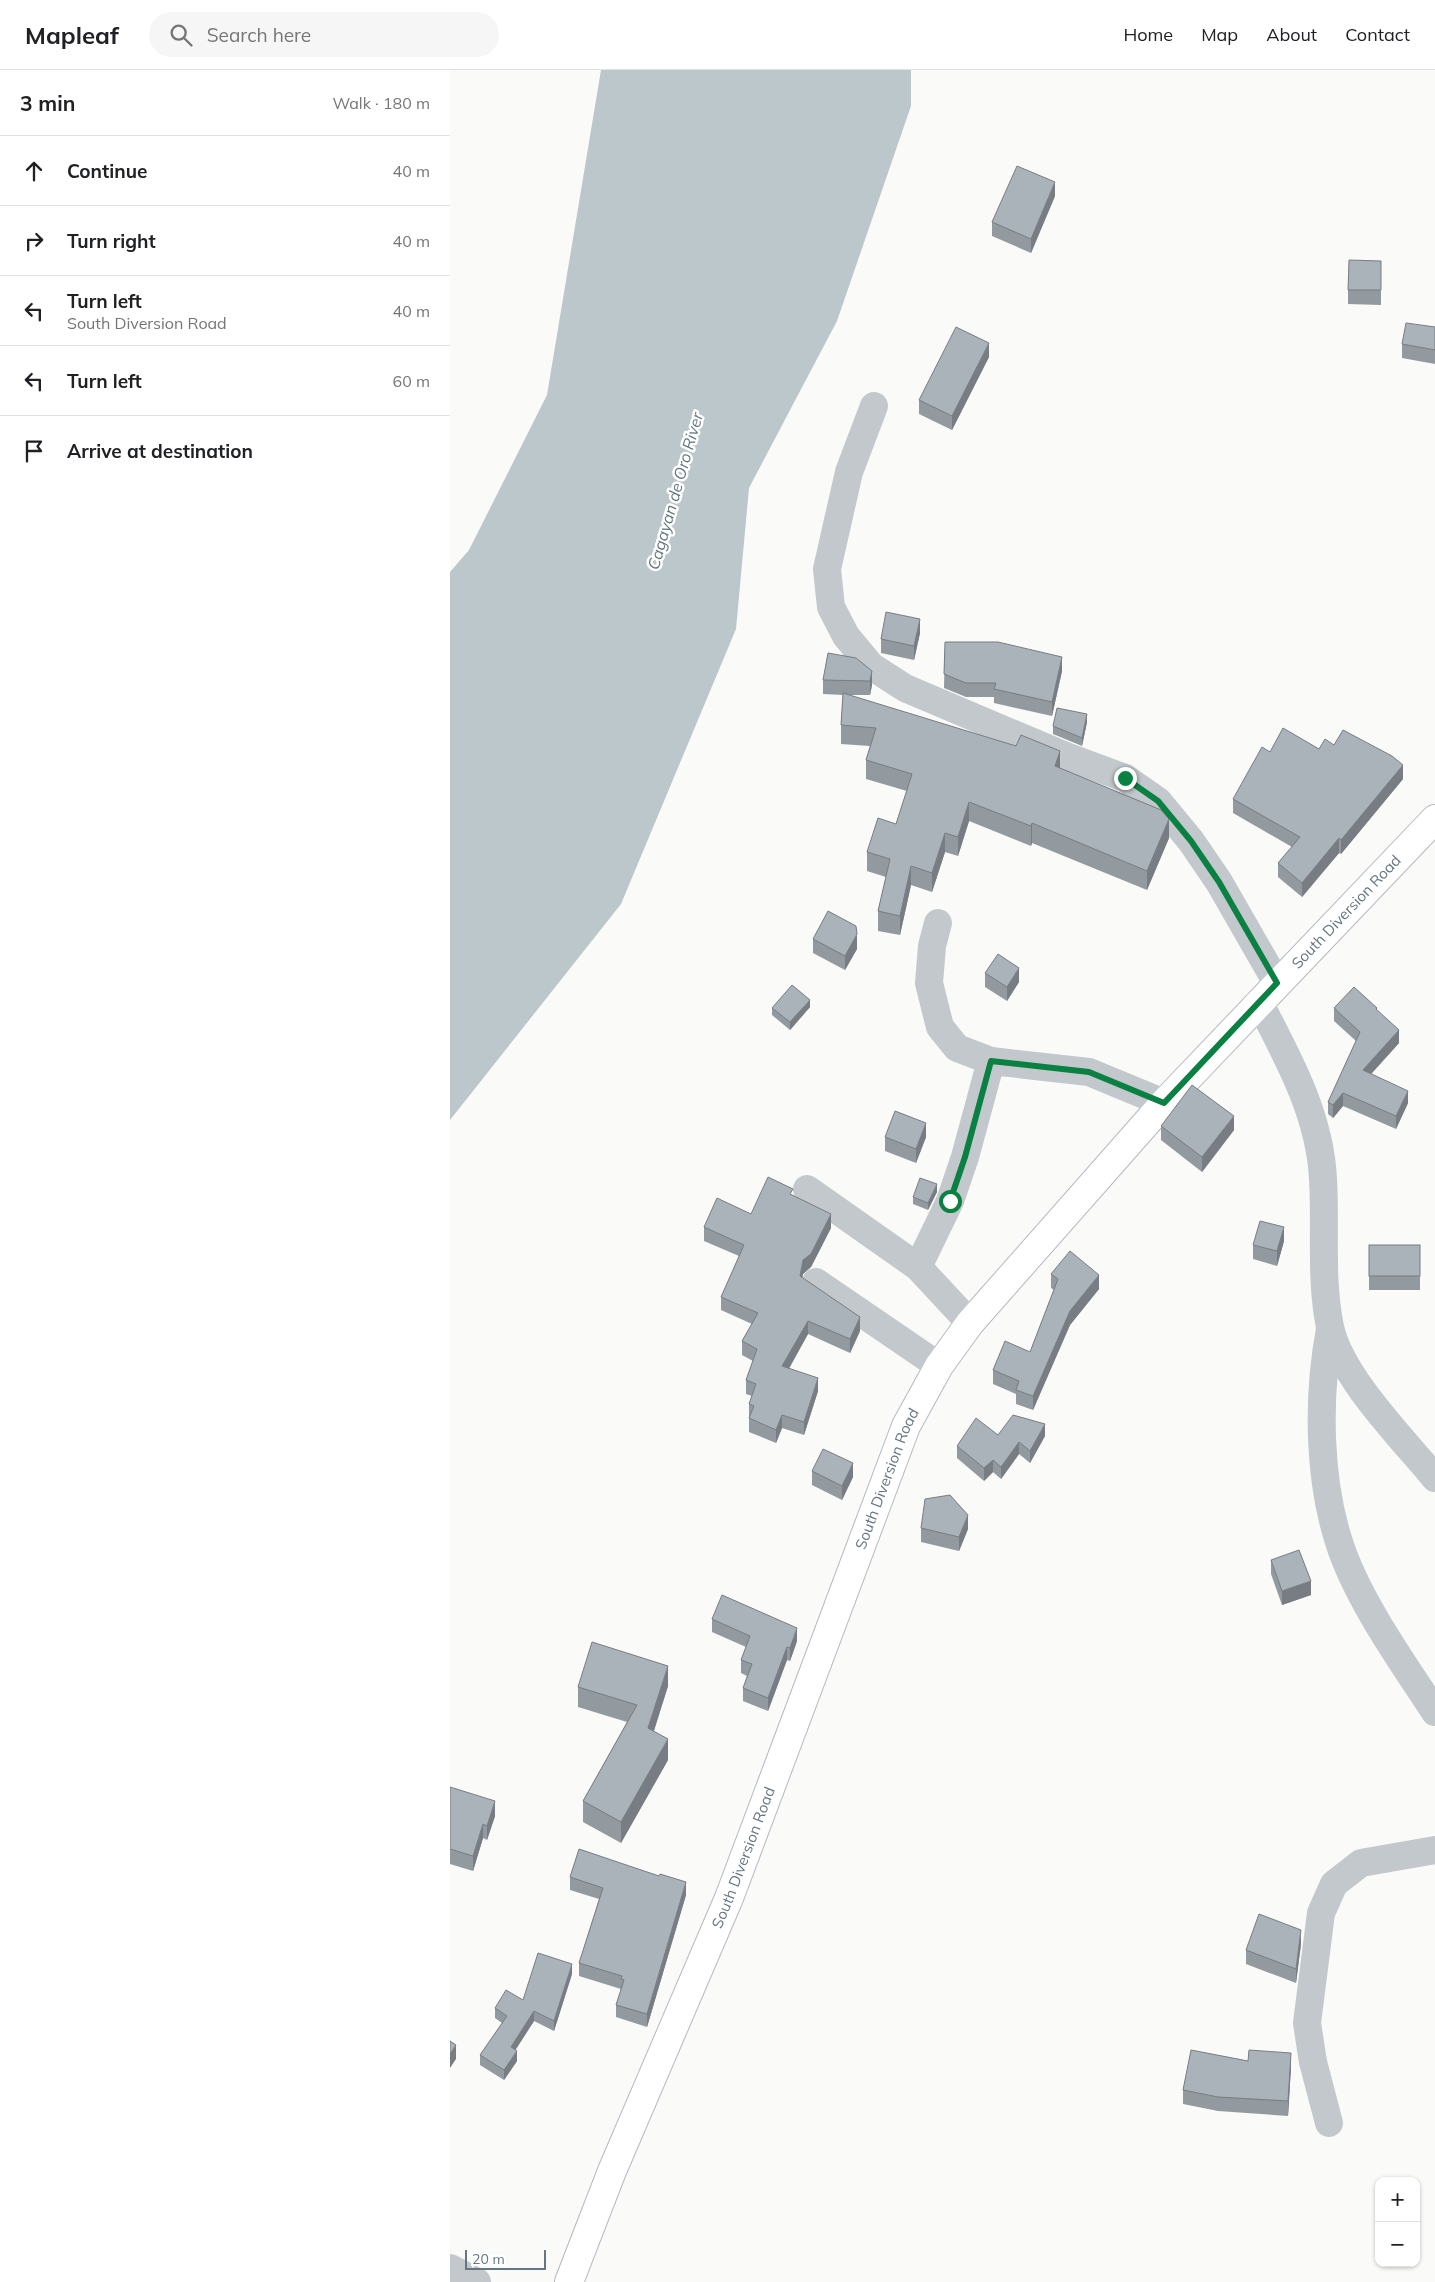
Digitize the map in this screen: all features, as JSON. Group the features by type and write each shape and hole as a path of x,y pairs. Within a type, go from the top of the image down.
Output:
{"main road":[{"name":"South Diversion Road","path":"570,2282 612,2171 729,1898 906,1426 939,1366 970,1323 1164,1103 1435,819"}],"street":[{"path":"874,406 849,472 827,569 831,607 846,636 871,666 905,688 1068,757 1125,778 1158,801 1191,841 1219,882 1277,983"},
{"path":"938,923 932,946 929,983 940,1027 957,1048 991,1061 1089,1072 1164,1103"},
{"path":"1259,1002 1284,1050 1308,1104 1319,1143 1323,1177 1326,1285 1330,1327 1339,1352 1353,1376 1435,1478"},
{"path":"918,1267 950,1201 968,1148 991,1061"},
{"path":"807,1189 918,1267 970,1323"},
{"path":"816,1282 939,1366"},
{"path":"1330,1327 1324,1360 1322,1397 1329,1501 1342,1551 1364,1598 1435,1712"},
{"path":"1329,2123 1315,2071 1307,2023 1321,1913 1334,1884 1361,1863 1435,1850"},
{"path":"450,2268 477,2282"}],"water":[{"name":"Cagayan de Oro River","path":"601,70 911,70 911,106 837,321 749,488 736,629 621,904 450,1120 450,572 469,550 547,395"}],"building":[{"path":"1017,166 1055,182 1031,239 992,222"},
{"path":"1349,260 1381,261 1381,290 1348,290"},
{"path":"1406,323 1435,327 1435,350 1402,344"},
{"path":"956,327 989,343 952,416 919,400"},
{"path":"886,612 920,619 914,646 881,639"},
{"path":"945,642 998,642 1062,657 1052,702 994,689 996,683 966,683 944,674"},
{"path":"828,653 856,658 872,671 870,681 823,680"},
{"path":"843,693 1016,746 1021,735 1060,751 1055,766 1161,810 1169,819 1147,871 1032,823 1031,826 969,802 958,837 945,833 932,873 911,866 900,916 878,911 890,859 867,852 878,818 896,824 912,774 866,760 876,728 841,725"},
{"path":"1057,708 1087,714 1082,738 1053,726"},
{"path":"1283,728 1319,749 1325,739 1334,745 1343,730 1392,756 1403,765 1341,840 1339,838 1302,883 1278,863 1300,837 1233,799 1262,747 1270,752"},
{"path":"828,911 856,926 857,934 845,956 813,939"},
{"path":"998,954 1019,968 1007,987 985,973"},
{"path":"792,985 810,1000 790,1022 772,1008"},
{"path":"1354,987 1399,1030 1363,1070 1408,1091 1396,1116 1343,1093 1333,1105 1328,1102 1360,1032 1334,1008"},
{"path":"1192,1085 1234,1116 1202,1157 1161,1126"},
{"path":"895,1111 926,1123 916,1149 885,1137"},
{"path":"768,1177 793,1189 790,1194 831,1214 811,1254 803,1260 800,1276 860,1317 850,1339 808,1321 782,1366 818,1378 804,1422 782,1415 776,1430 749,1418 754,1406 749,1404 756,1384 746,1380 757,1349 742,1341 758,1313 721,1297 744,1245 704,1227 717,1198 751,1214"},
{"path":"920,1178 937,1184 928,1203 913,1197"},
{"path":"1260,1221 1284,1227 1277,1251 1253,1245"},
{"path":"1369,1245 1420,1245 1420,1276 1369,1276"},
{"path":"1070,1251 1099,1275 1070,1311 1033,1396 1016,1390 1019,1381 993,1370 1005,1341 1030,1352 1058,1279 1051,1274"},
{"path":"1013,1415 1045,1424 1030,1451 1019,1442 1001,1467 993,1460 984,1468 957,1446 976,1418 998,1435"},
{"path":"823,1449 853,1463 842,1486 812,1471"},
{"path":"950,1495 968,1515 959,1537 921,1528 925,1499"},
{"path":"1299,1550 1311,1581 1282,1591 1271,1560"},
{"path":"722,1595 797,1628 790,1648 787,1647 768,1698 743,1688 752,1664 741,1660 750,1636 712,1619"},
{"path":"592,1642 668,1666 648,1728 668,1739 621,1822 583,1801 637,1705 578,1687"},
{"path":"450,1787 495,1801 487,1826 483,1824 473,1856 450,1849"},
{"path":"579,1849 659,1876 660,1874 686,1882 647,2014 616,2005 624,1980 621,1979 622,1976 579,1963 603,1888 570,1877"},
{"path":"1259,1914 1301,1930 1296,1969 1246,1950"},
{"path":"538,1953 572,1964 554,2021 534,2011 511,2047 517,2051 504,2070 480,2055 507,2016 495,2008 506,1990 523,2000"},
{"path":"450,2041 456,2045 450,2054"},
{"path":"1191,2050 1248,2061 1249,2050 1291,2053 1288,2101 1218,2097 1183,2090"}],"route":[{"path":"950,1201 965,1157 991,1061 1036,1064 1089,1072 1164,1103 1277,983 1219,882 1191,841 1158,801 1125,778"}]}
